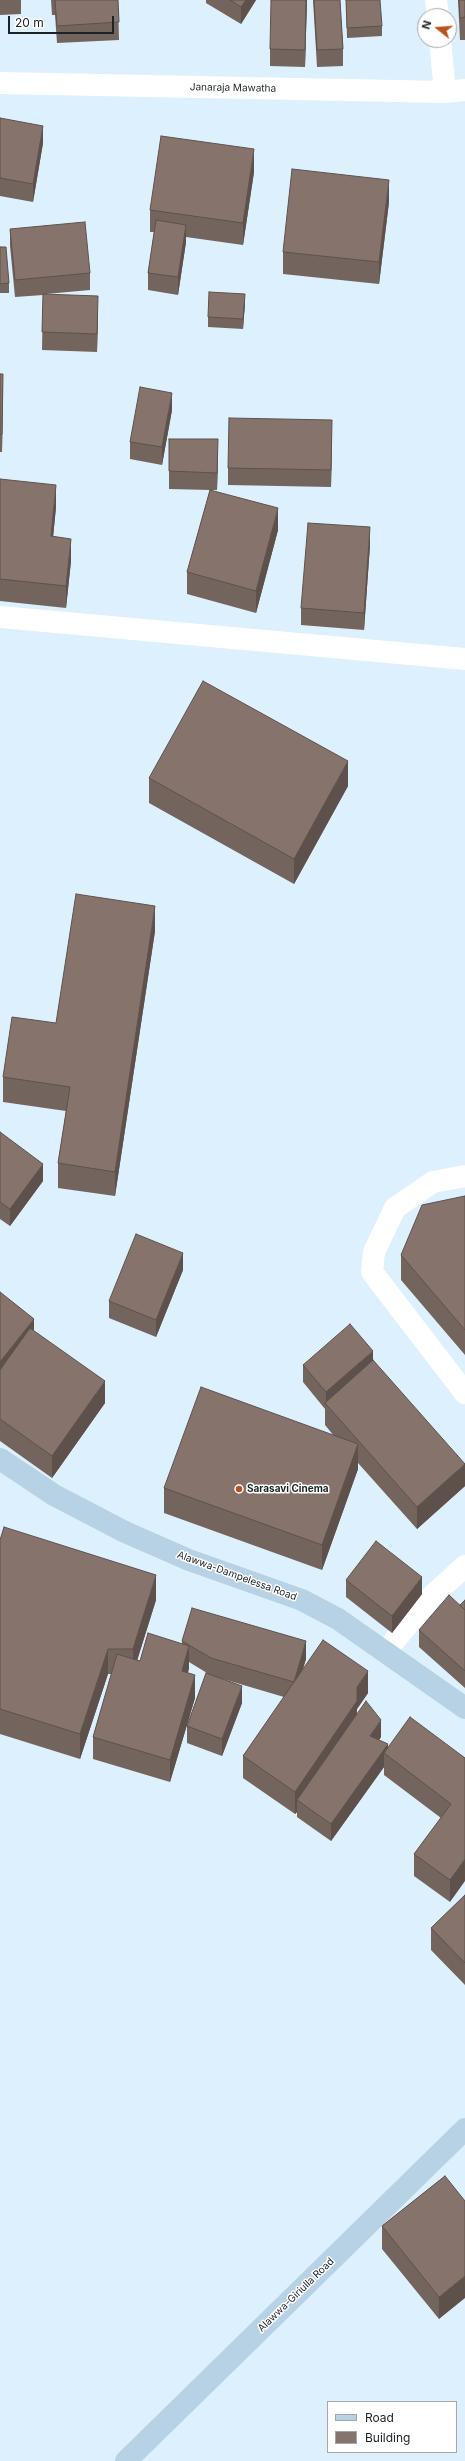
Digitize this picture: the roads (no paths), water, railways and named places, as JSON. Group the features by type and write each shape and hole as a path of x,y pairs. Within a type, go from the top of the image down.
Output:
{"main road":[{"name":"Alawwa-Dampelessa Road","path":"0,1459 54,1495 125,1532 189,1560 302,1600 338,1619 465,1708"},
{"name":"Alawwa-Giriulla Road","path":"137,2457 465,2129"}],"street":[{"path":"442,48 455,91"},
{"name":"Janaraja Mawatha","path":"0,83 455,91"},
{"path":"0,617 465,658"},
{"path":"465,1176 433,1182 395,1208 374,1252 372,1272 465,1393"},
{"path":"385,1652 431,1597 465,1566"}],"place":[{"name":"Sarasavi Cinema","path":"239,1489"}]}
